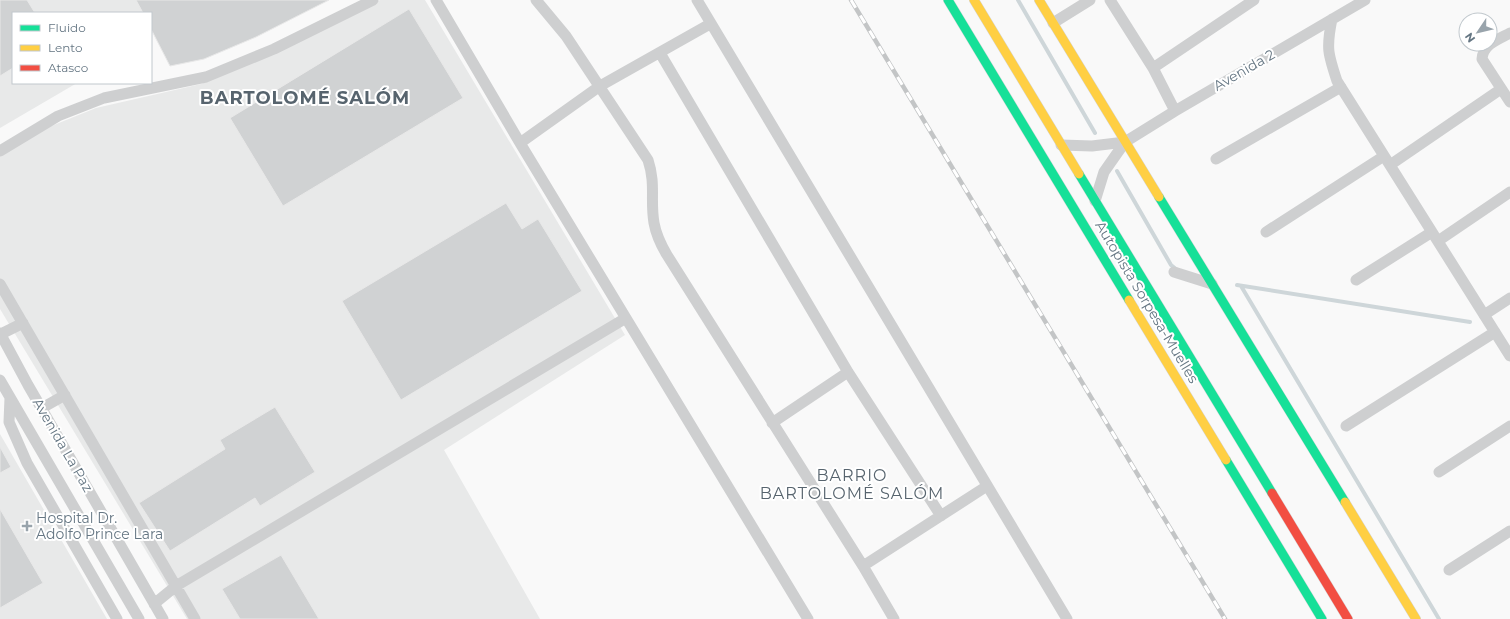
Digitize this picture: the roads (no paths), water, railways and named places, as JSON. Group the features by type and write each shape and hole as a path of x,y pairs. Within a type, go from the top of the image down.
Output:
{"main road":[{"name":"Autopista Sorpesa-Muelles","path":"948,0 1322,619"},
{"name":"Autopista Sorpesa-Muelles","path":"974,0 1348,619"},
{"path":"1040,0 1416,619"}],"street":[{"path":"0,151 58,116 104,98 206,77 274,49 373,0"},
{"path":"436,0 520,143 808,619"},
{"path":"536,0 566,36 648,160 653,176 654,222 658,239 707,321 863,566 894,619"},
{"path":"697,0 1067,619"},
{"path":"1053,23 1090,0"},
{"path":"1110,0 1153,68 1175,110"},
{"path":"1153,68 1254,0"},
{"name":"Avenida 2","path":"1125,142 1175,110 1364,0"},
{"path":"1332,19 1328,38 1328,55 1341,87 1510,356"},
{"path":"520,143 600,86 710,24"},
{"path":"1510,33 1487,46 1482,52 1482,59 1487,68 1510,102"},
{"path":"660,53 848,372 941,516"},
{"path":"1216,159 1341,87"},
{"path":"1266,232 1387,161 1501,89"},
{"path":"1061,145 1092,146 1125,142"},
{"path":"1095,201 1104,172 1125,142"},
{"path":"1356,280 1510,192"},
{"path":"1174,272 1212,284"},
{"path":"0,284 195,619"},
{"path":"1484,315 1510,298"},
{"path":"154,604 176,586 626,318"},
{"path":"0,333 23,323"},
{"path":"1346,426 1495,332"},
{"name":"Avenida La Paz","path":"0,333 163,619"},
{"path":"772,424 848,372"},
{"name":"Avenida La Paz","path":"0,380 139,619"},
{"path":"42,408 65,395"},
{"path":"10,398 9,422 27,463 118,619"},
{"path":"1439,472 1510,426"},
{"path":"863,566 987,486"},
{"path":"1449,570 1510,531"}],"waterway":[{"path":"1018,0 1095,133"},
{"path":"1117,171 1171,265 1177,270"},
{"path":"1237,285 1470,322"},
{"path":"1241,286 1439,619"}],"railway":[{"path":"851,0 1225,619"}],"place":[{"name":"Hospital Dr. Adolfo Prince Lara","path":"27,526"}],"district":[{"name":"BARTOLOMÉ SALÓM","path":"305,98"},
{"name":"BARRIO BARTOLOMÉ SALÓM","path":"852,484"}]}
